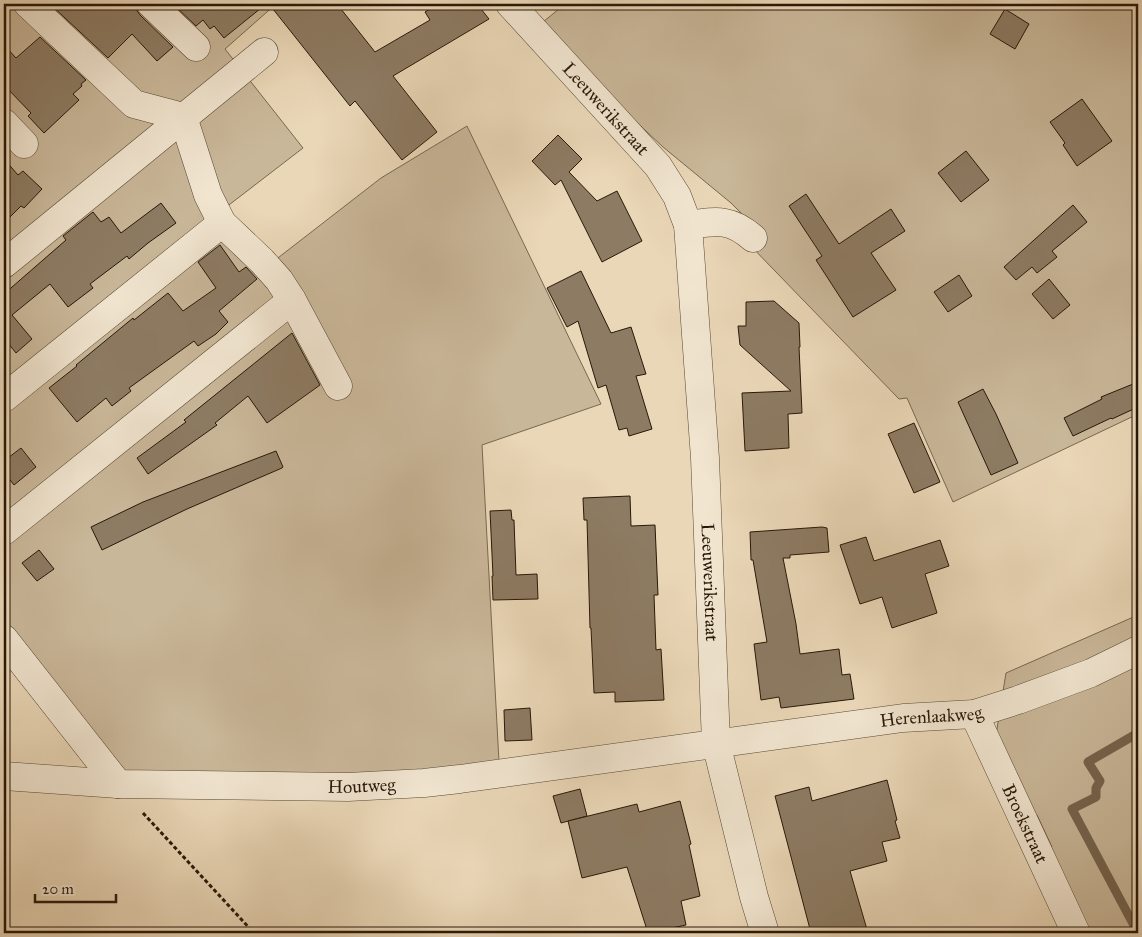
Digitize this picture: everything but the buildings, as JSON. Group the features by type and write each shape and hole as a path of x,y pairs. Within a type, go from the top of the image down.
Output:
{"street":[{"path":"28,4 134,104 183,118"},
{"path":"151,4 196,47"},
{"name":"Leeuwerikstraat","path":"510,4 658,166 678,196 688,225 705,458 716,743 754,897 765,933"},
{"path":"4,264 264,52"},
{"path":"183,118 208,195 222,223 279,280 292,300 338,386"},
{"path":"4,123 24,144"},
{"path":"688,225 715,221 732,224 753,238"},
{"path":"4,398 222,223"},
{"path":"4,531 292,300"},
{"path":"4,639 118,784"},
{"name":"Herenlaakweg","path":"716,743 903,718 974,714 1091,673 1138,650"},
{"name":"Broekstraat","path":"974,714 1076,933"},
{"name":"Houtweg","path":"4,776 118,784 348,787 460,779 716,743"}],"path":[{"path":"118,784 147,818 254,933"}],"shaded area":[{"path":"4,4 276,4 225,49 303,148 225,208 274,261 381,178 467,126 601,404 482,445 499,762 429,772 349,774 118,771 4,625"},
{"path":"565,4 1138,4 1138,414 953,502 907,398 899,399 745,240 755,227 731,203 663,147 612,99 543,22"},
{"path":"1138,615 1138,933 1084,933 1044,851 1052,847 1037,815 1028,819 996,735 1006,673"}],"waterway":[{"path":"1138,733 1088,762 1100,781 1096,788 1096,797 1072,809 1138,933"}]}
